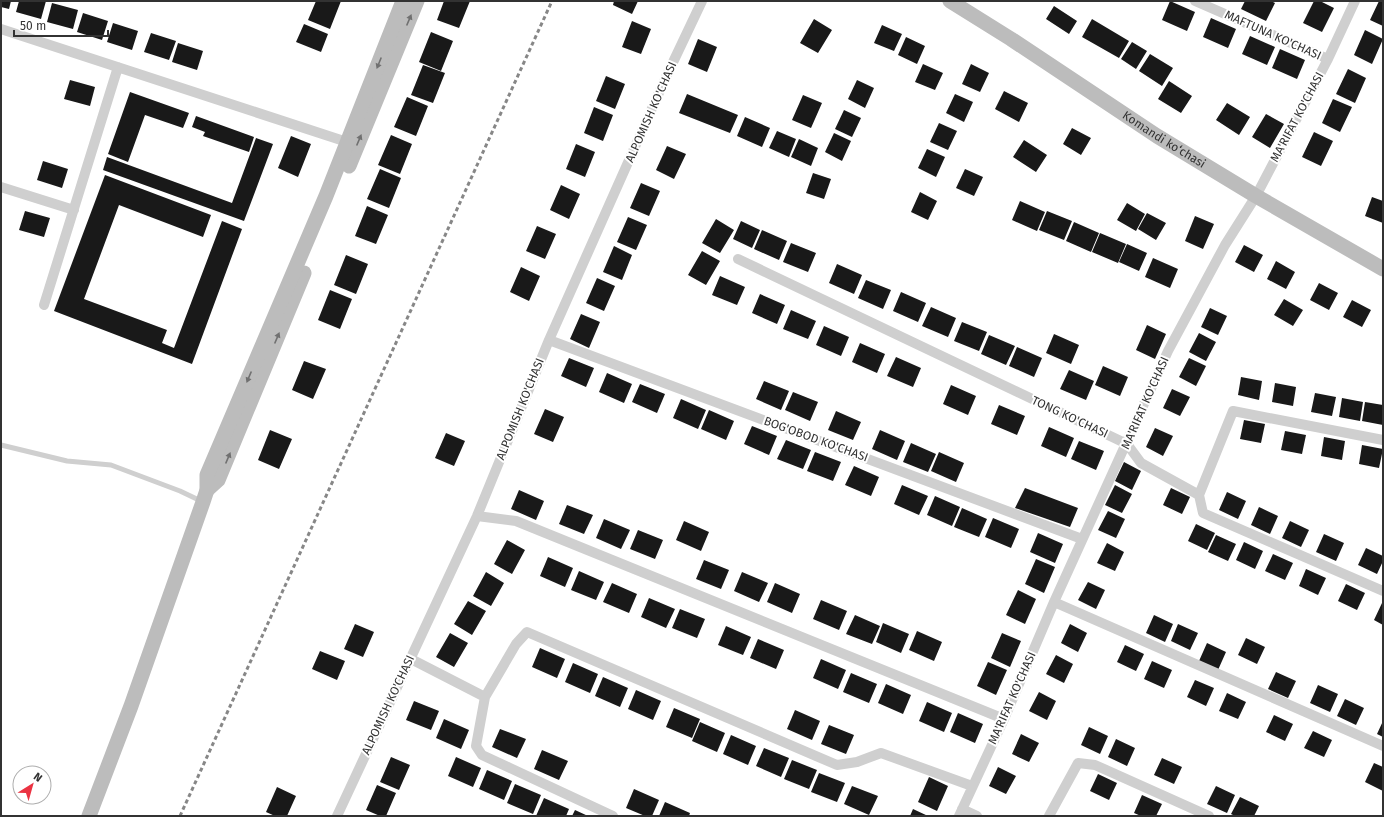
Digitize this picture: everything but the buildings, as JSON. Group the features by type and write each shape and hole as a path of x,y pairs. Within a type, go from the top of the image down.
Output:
{"main road":[{"path":"89,816 131,706 205,496 208,475 326,196 404,1"},
{"path":"205,496 218,480 417,1"},
{"name":"Komandi ko‘chasi","path":"950,1 1011,39 1157,136 1256,196 1383,269"}],"street":[{"name":"ALPOMISH KO'CHASI","path":"337,816 409,658 477,516 549,340 666,77 702,1"},
{"name":"MAFTUNA KO'CHASI","path":"1195,1 1328,59"},
{"name":"MA'RIFAT KO'CHASI","path":"960,813 1004,718 1082,539 1127,444 1168,351 1225,245 1256,196 1328,59 1354,1"},
{"path":"1,30 347,142"},
{"path":"44,305 118,67"},
{"path":"1,187 74,210"},
{"name":"TONG KO'CHASI","path":"738,259 1127,444 1141,463 1199,495"},
{"name":"BOG'OBOD KO'CHASI","path":"549,340 1082,539"},
{"path":"1383,440 1233,411 1199,495 1203,513 1383,591"},
{"path":"477,516 516,521 1004,718"},
{"path":"1054,602 1383,746"},
{"path":"613,816 482,755 476,746 485,697 516,644 528,632 837,765 857,762 881,753 972,786"},
{"path":"409,658 485,697"},
{"path":"1049,816 1078,763 1096,765 1209,816"},
{"path":"960,813 977,816"}],"lane":[{"path":"1,445 68,461 111,465 180,491 205,496"}],"railway":[{"path":"180,816 552,1"}]}
